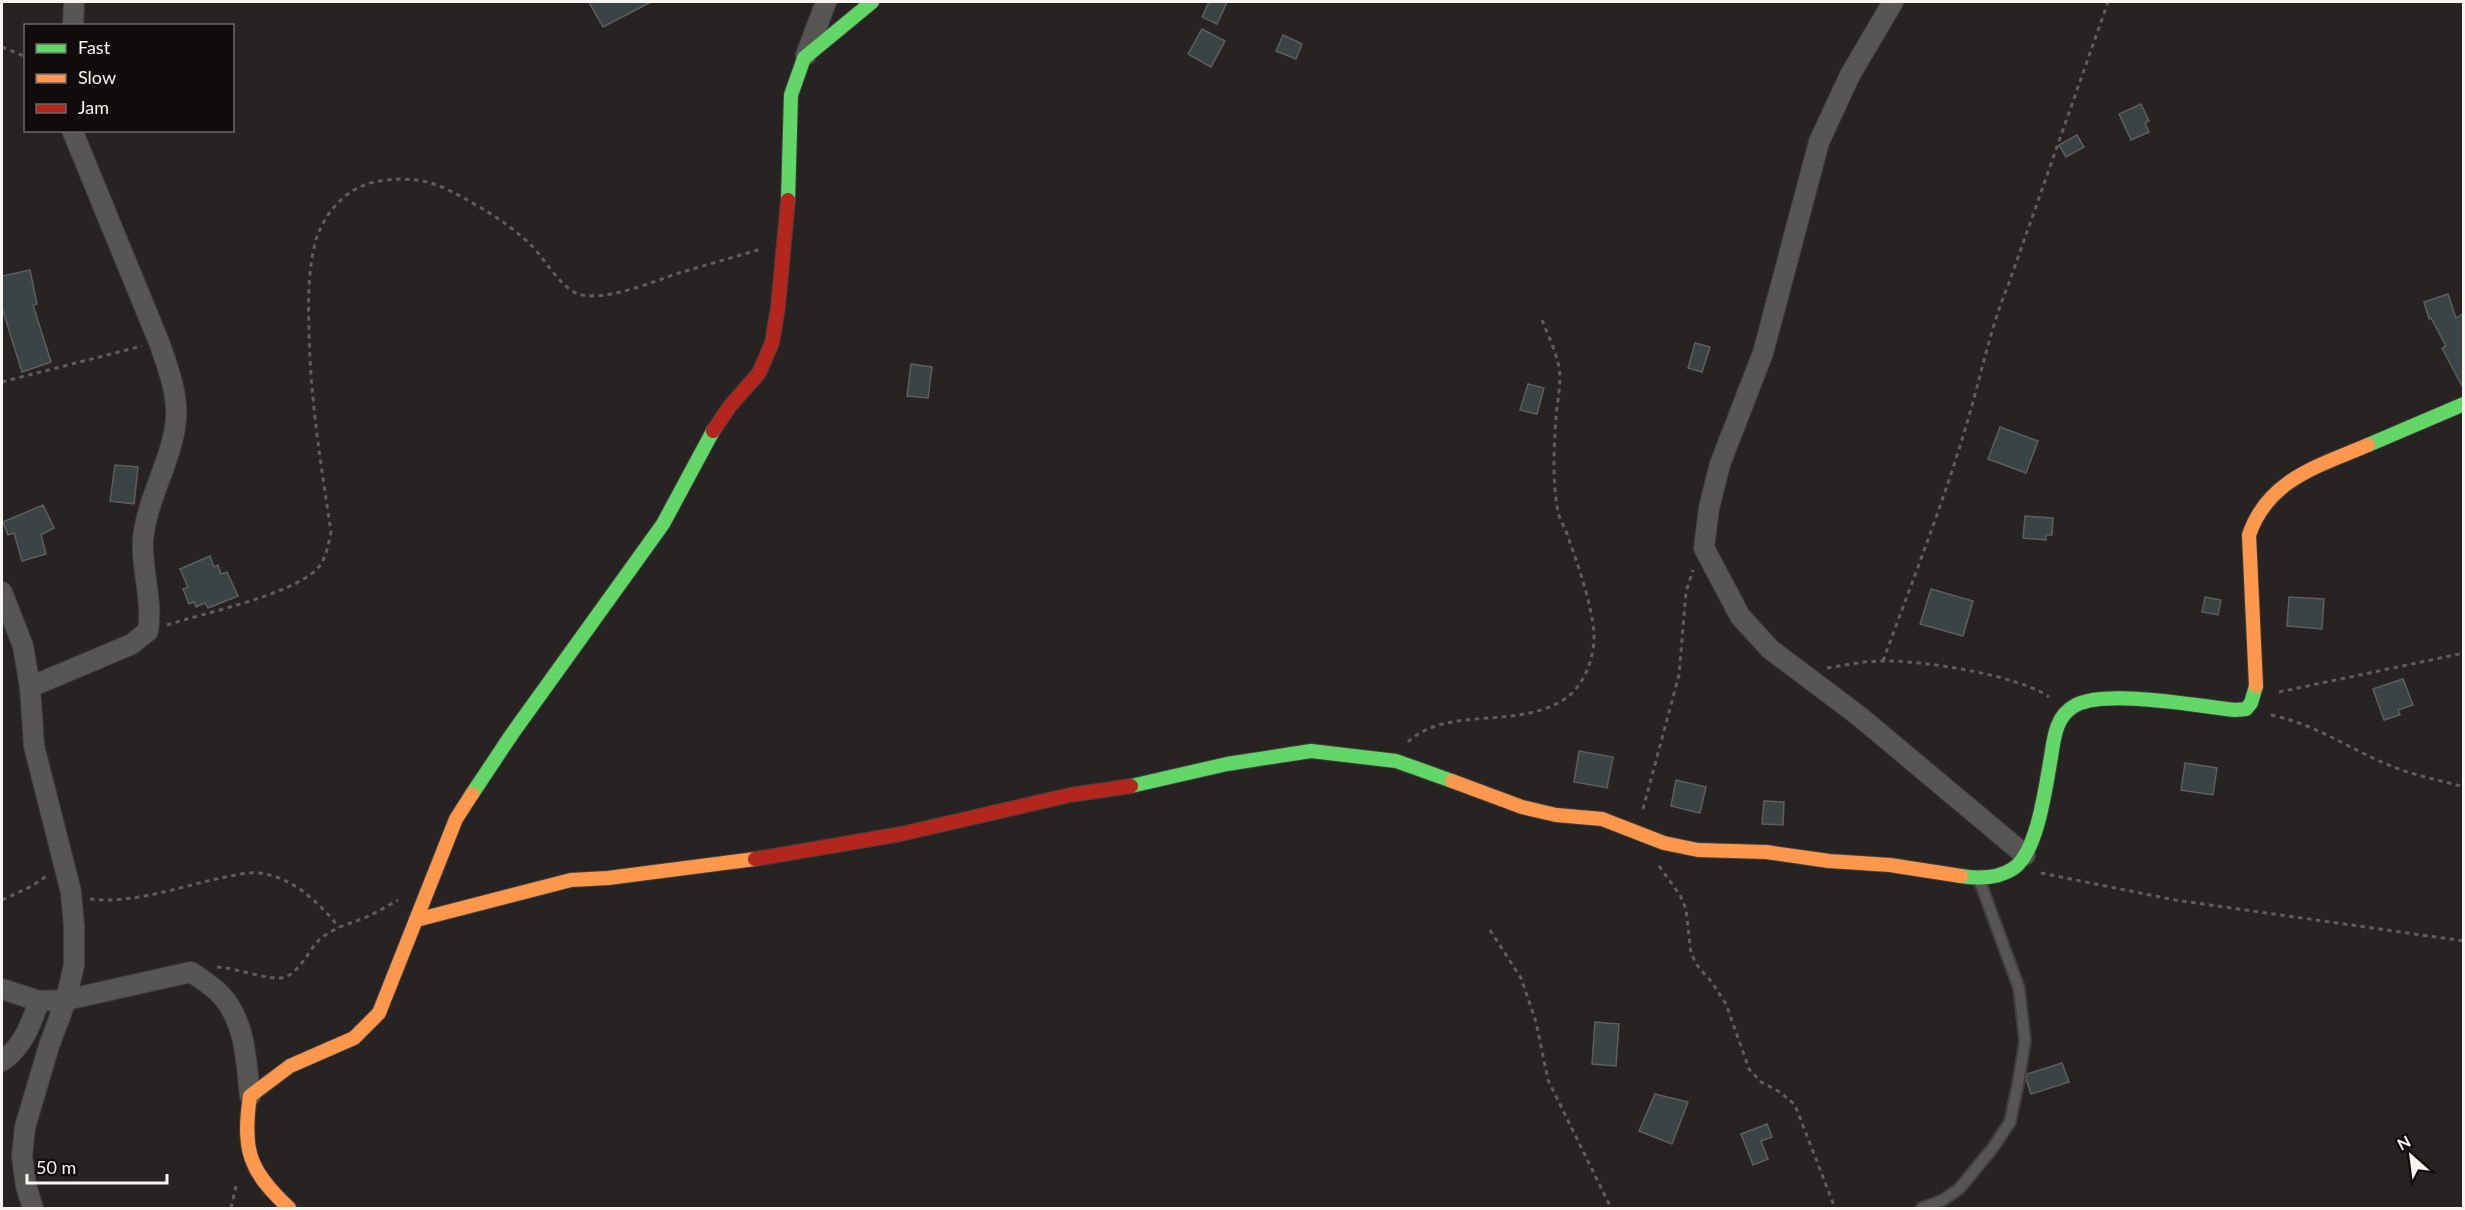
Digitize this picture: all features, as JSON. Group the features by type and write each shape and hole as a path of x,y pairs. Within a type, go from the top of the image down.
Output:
{"street":[{"path":"73,24 74,2"},
{"path":"250,1096 282,1070 305,1059 346,1045 363,1033 379,1013 456,819 512,734 663,524 686,484 706,441 730,406 759,373 772,343 778,307 790,174 791,94 826,2"},
{"path":"804,58 872,2"},
{"path":"1893,2 1850,75 1819,142 1763,353 1720,464 1709,508 1704,548 1740,616 1770,649 1859,716 2020,861"},
{"path":"30,687 132,644 148,631 151,613 143,540 152,497 176,418 171,377 159,342 73,132"},
{"path":"416,920 571,880 608,878 734,863 901,834 1070,795 1268,756 1311,751 1349,754 1396,762 1522,807 1556,815 1602,819 1638,831 1664,843 1698,850 1766,852 1829,861 1890,865 1978,879 2001,875 2020,861 2036,830 2044,799 2056,728 2064,714 2076,705 2099,699 2250,704 2256,684 2249,535 2255,517 2272,495 2295,476 2463,404"},
{"path":"2,592 23,646 30,687 34,746 71,892 74,965 66,1000 49,1046 25,1127 22,1156 26,1186 33,1209"},
{"path":"2,989 39,1001 66,1000 191,972 220,993 233,1012 243,1036 250,1096 245,1140 251,1167 270,1192 289,1209"},
{"path":"2,1061 25,1037 39,1001"}],"lane":[{"path":"1922,1209 1943,1200 1959,1189 1992,1149 2010,1122 2018,1084 2025,1041 2019,988 1978,879"}],"path":[{"path":"1883,661 1936,520 1964,433 1995,317 2108,2"},
{"path":"2,47 24,56"},
{"path":"148,631 262,596 299,581 316,570 326,556 331,532 309,373 308,288 316,239 334,205 351,192 370,183 400,178 426,180 459,195 504,221 532,247 567,287 580,295 599,296 634,287 784,242"},
{"path":"1396,762 1407,743 1418,732 1433,725 1523,714 1551,706 1569,695 1584,679 1591,660 1594,635 1583,581 1558,514 1554,465 1560,377 1558,360 1542,320"},
{"path":"2,382 159,342"},
{"path":"1638,831 1679,675 1686,592 1692,572 1704,548"},
{"path":"2250,704 2334,679 2463,652"},
{"path":"1802,672 1883,661 1929,664 2004,678 2047,695 2064,714"},
{"path":"2250,704 2318,729 2390,765 2463,787"},
{"path":"1656,861 1683,902 1686,909 1691,954 1698,968 1711,981 1726,1004 1749,1069 1761,1082 1780,1092 1796,1105 1835,1209"},
{"path":"2020,861 2175,900 2463,941"},
{"path":"2,900 32,886 63,865"},
{"path":"71,892 88,899 127,900 256,872 290,883 312,898 339,927"},
{"path":"191,972 216,967 234,968 279,978 288,976 296,970 321,938 401,898"},
{"path":"1490,930 1521,978 1536,1022 1548,1080 1576,1142 1611,1209"}],"building":[{"path":"589,2 651,2 603,27"},
{"path":"1209,2 1227,2 1217,24 1202,17"},
{"path":"1202,29 1225,41 1211,67 1188,54"},
{"path":"1283,35 1302,44 1296,59 1276,51"},
{"path":"2141,104 2149,121 2145,123 2149,132 2131,140 2119,114"},
{"path":"2077,135 2084,147 2066,157 2059,145"},
{"path":"30,270 37,304 33,305 51,362 22,372 2,308 2,276"},
{"path":"2448,294 2456,318 2463,314 2463,388 2442,348 2446,346 2431,318 2429,319 2424,302"},
{"path":"1695,343 1710,347 1702,372 1688,368"},
{"path":"911,364 932,367 928,398 907,396"},
{"path":"1528,384 1544,388 1537,414 1520,410"},
{"path":"2000,427 2038,441 2026,473 1988,459"},
{"path":"115,465 138,467 134,504 110,501"},
{"path":"43,505 54,528 41,535 46,554 22,561 14,533 8,535 3,522"},
{"path":"2025,516 2053,518 2052,535 2046,535 2046,540 2023,538"},
{"path":"210,556 214,567 218,565 221,574 227,572 238,596 208,608 205,603 196,607 194,602 189,604 183,589 188,587 180,569"},
{"path":"1931,589 1973,601 1963,636 1920,624"},
{"path":"2205,597 2221,600 2218,615 2202,612"},
{"path":"2289,597 2324,599 2322,629 2287,626"},
{"path":"2403,679 2413,705 2398,710 2400,715 2384,720 2373,689"},
{"path":"1579,751 1613,757 1607,788 1574,782"},
{"path":"2185,763 2217,768 2213,795 2181,790"},
{"path":"1676,780 1706,787 1700,813 1671,806"},
{"path":"1764,801 1784,802 1783,825 1762,824"},
{"path":"1595,1022 1619,1024 1616,1066 1592,1064"},
{"path":"2062,1063 2069,1082 2031,1094 2026,1079 2027,1074"},
{"path":"1655,1094 1688,1102 1672,1144 1639,1131"},
{"path":"1767,1124 1772,1137 1761,1141 1768,1159 1753,1165 1741,1134"}],"traffic: fast":[{"path":"788,200 791,95 804,58 872,2"},
{"path":"2368,445 2464,404"},
{"path":"472,794 512,734 663,524 713,431"},
{"path":"1961,876 1981,878 1995,876 2008,872 2022,859 2035,833 2040,816 2057,727 2069,709 2090,700 2109,698 2153,700 2235,710 2246,709 2251,703 2256,686"},
{"path":"1131,786 1227,764 1311,751 1396,761 1452,781"}],"traffic: slow":[{"path":"2256,686 2249,535 2258,516 2282,487 2314,468 2368,445"},
{"path":"1452,781 1522,807 1556,815 1602,819 1664,843 1698,850 1766,852 1829,861 1890,865 1961,876"},
{"path":"289,1208 265,1182 252,1158 247,1131 250,1096 290,1066 354,1038 379,1013 456,819 472,794"},
{"path":"416,920 571,880 608,878 755,859"}],"traffic: jam":[{"path":"713,431 730,406 759,373 772,343 778,307 788,200"},
{"path":"755,859 901,834 1070,795 1131,786"}]}
